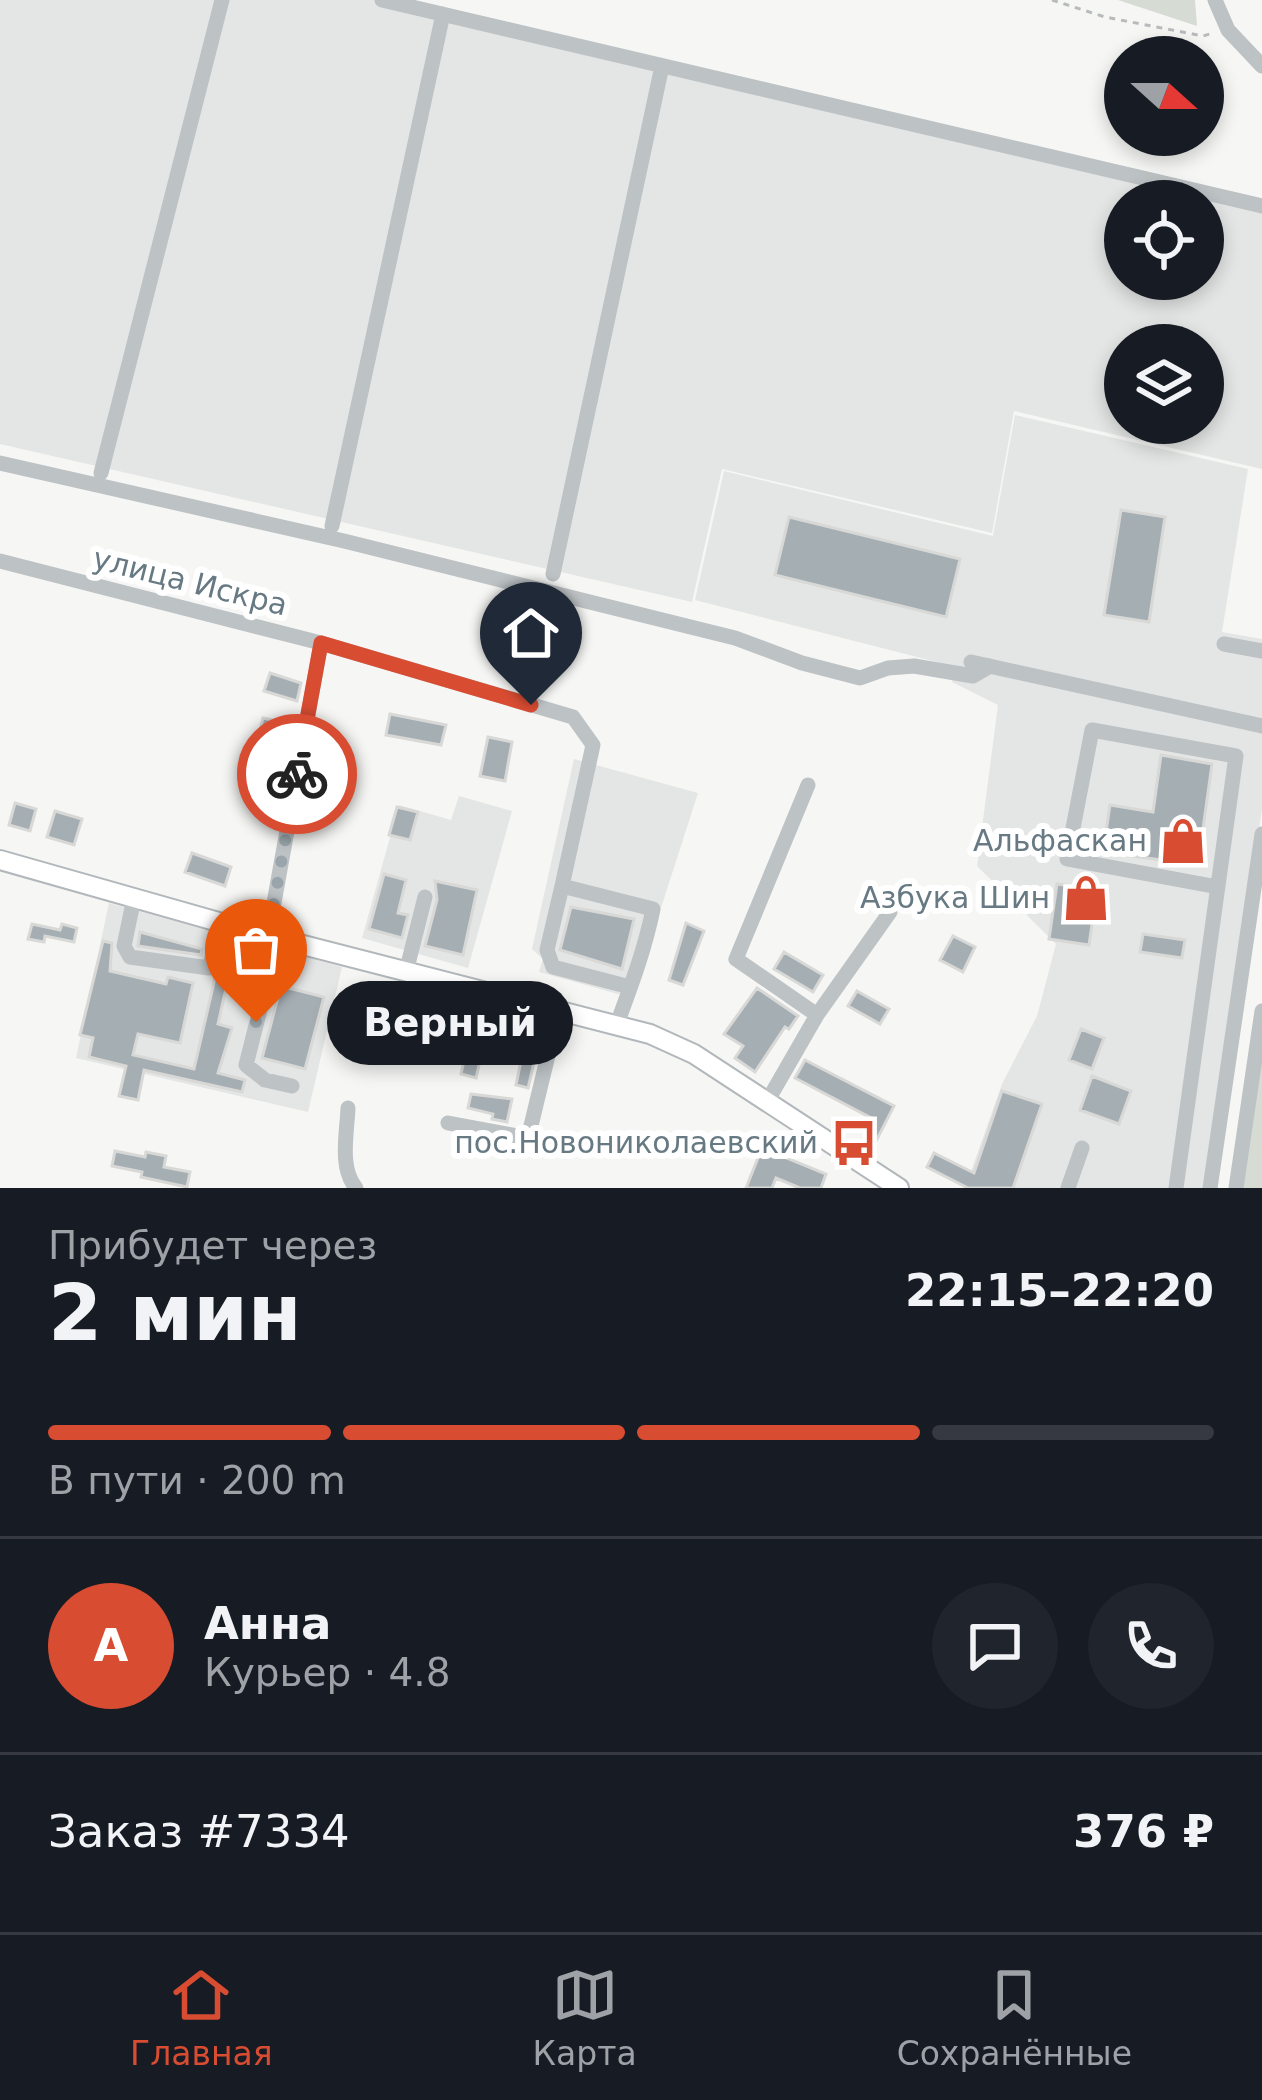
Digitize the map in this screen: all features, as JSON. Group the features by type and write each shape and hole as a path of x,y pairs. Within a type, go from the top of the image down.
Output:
{"main road":[{"path":"0,860 273,937 617,1024 694,1054 899,1188"}],"street":[{"path":"101,472 222,0"},
{"path":"382,0 1262,206"},
{"path":"1215,0 1228,29 1262,66"},
{"path":"332,526 443,14"},
{"path":"553,574 662,66"},
{"path":"0,464 735,638 802,663 860,677 914,666 973,676 990,666"},
{"name":"улица Искра","path":"0,561 321,643 573,717 592,745 591,764 562,886"},
{"path":"292,1086 265,1080 246,1064 273,937 321,643"},
{"path":"1223,644 1262,651"},
{"path":"971,662 1262,726"},
{"path":"1176,1188 1218,886 1236,756 1092,730 1066,859 1218,886"},
{"path":"808,785 736,959 818,1016"},
{"path":"1210,1188 1262,834"},
{"path":"617,1024 630,987 653,909 562,886 548,950 554,967 630,987"},
{"path":"406,972 425,897"},
{"path":"134,898 124,946 130,957 209,968 223,923"},
{"path":"768,1100 818,1016 890,912"},
{"path":"448,1123 528,1138 559,1010"},
{"path":"1236,1188 1262,1011"},
{"path":"348,1108 346,1165 356,1188"},
{"path":"1068,1188 1082,1148"}],"path":[{"path":"1052,0 1105,17 1203,36 1228,29"}],"shaded area":[{"path":"0,0 400,0 1168,180 1104,180 1104,300 1224,300 1224,193 1262,202 1262,469 1155,444 1224,444 1224,324 1104,324 1104,432 1014,411 992,533 722,469 692,602 0,444"},
{"path":"1118,0 1195,0 1197,26"},
{"path":"1015,415 1104,436 1104,444 1140,444 1248,469 1222,632 1262,639 1262,809 1203,1188 965,1188 1002,1084 1037,1016 1056,944 977,866 998,705 952,682 956,667 695,600 724,471 993,536"},
{"path":"574,759 698,793 632,998 539,972 543,959 532,949"},
{"path":"459,796 512,811 468,968 362,938 399,805 451,820"},
{"path":"109,903 342,967 308,1112 76,1058"},
{"path":"1262,1058 1262,1188 1242,1188"}],"building":[{"path":"1121,510 1165,517 1149,622 1104,615"},
{"path":"789,517 960,559 946,617 775,575"},
{"path":"270,673 301,683 297,701 264,691"},
{"path":"390,714 446,725 441,745 386,735"},
{"path":"263,718 285,723 281,743 258,738"},
{"path":"488,737 512,742 505,781 480,776"},
{"path":"1161,755 1212,764 1198,865 1103,852 1110,805 1153,812"},
{"path":"15,803 36,809 30,831 9,825"},
{"path":"397,807 418,812 410,840 389,835"},
{"path":"55,811 82,819 74,845 47,837"},
{"path":"192,853 231,867 225,886 185,872"},
{"path":"384,874 406,880 398,913 408,915 402,938 369,929"},
{"path":"435,881 477,890 463,955 425,946 437,900"},
{"path":"1057,884 1097,890 1089,945 1049,939"},
{"path":"571,907 634,919 622,969 560,950"},
{"path":"686,923 704,931 683,985 669,980"},
{"path":"32,924 77,928 74,942 45,936 44,942 28,939"},
{"path":"140,932 202,949 201,955 138,946"},
{"path":"1143,934 1185,940 1182,958 1140,952"},
{"path":"953,936 975,947 963,972 940,960"},
{"path":"103,941 112,943 110,971 166,984 168,977 193,983 180,1043 138,1034 133,1055 194,1069 215,978 220,972 229,975 218,1024 232,1028 218,1073 245,1080 242,1092 144,1070 138,1100 119,1096 126,1066 89,1057 93,1038 80,1035"},
{"path":"784,952 823,975 813,992 774,969"},
{"path":"281,986 324,997 305,1069 262,1058"},
{"path":"757,988 798,1016 789,1029 785,1027 755,1072 735,1058 743,1046 724,1034"},
{"path":"857,991 889,1009 880,1024 848,1006"},
{"path":"1081,1029 1104,1038 1092,1069 1069,1060"},
{"path":"471,1031 486,1035 476,1078 461,1074"},
{"path":"525,1042 538,1045 528,1088 516,1085"},
{"path":"805,1060 894,1106 873,1147 862,1141 873,1119 795,1078"},
{"path":"1092,1076 1131,1091 1119,1124 1080,1110"},
{"path":"1002,1091 1042,1104 1013,1188 968,1188 927,1167 934,1153 974,1173"},
{"path":"471,1094 512,1099 507,1122 468,1108"},
{"path":"762,1148 826,1174 821,1188 800,1188 776,1178 772,1188 746,1188"},
{"path":"115,1151 166,1156 164,1167 190,1172 187,1187 112,1166"}],"way so far":[{"path":"256,1022 278,938 268,936 297,774"}],"place":[{"name":"Альфаскан","path":"1183,841"},
{"name":"Азбука Шин","path":"1086,898"},
{"name":"Верный","path":"256,1022"},
{"name":"пос.Новониколаевский","path":"854,1143"}],"route":[{"path":"297,774 321,643 531,705"}]}
